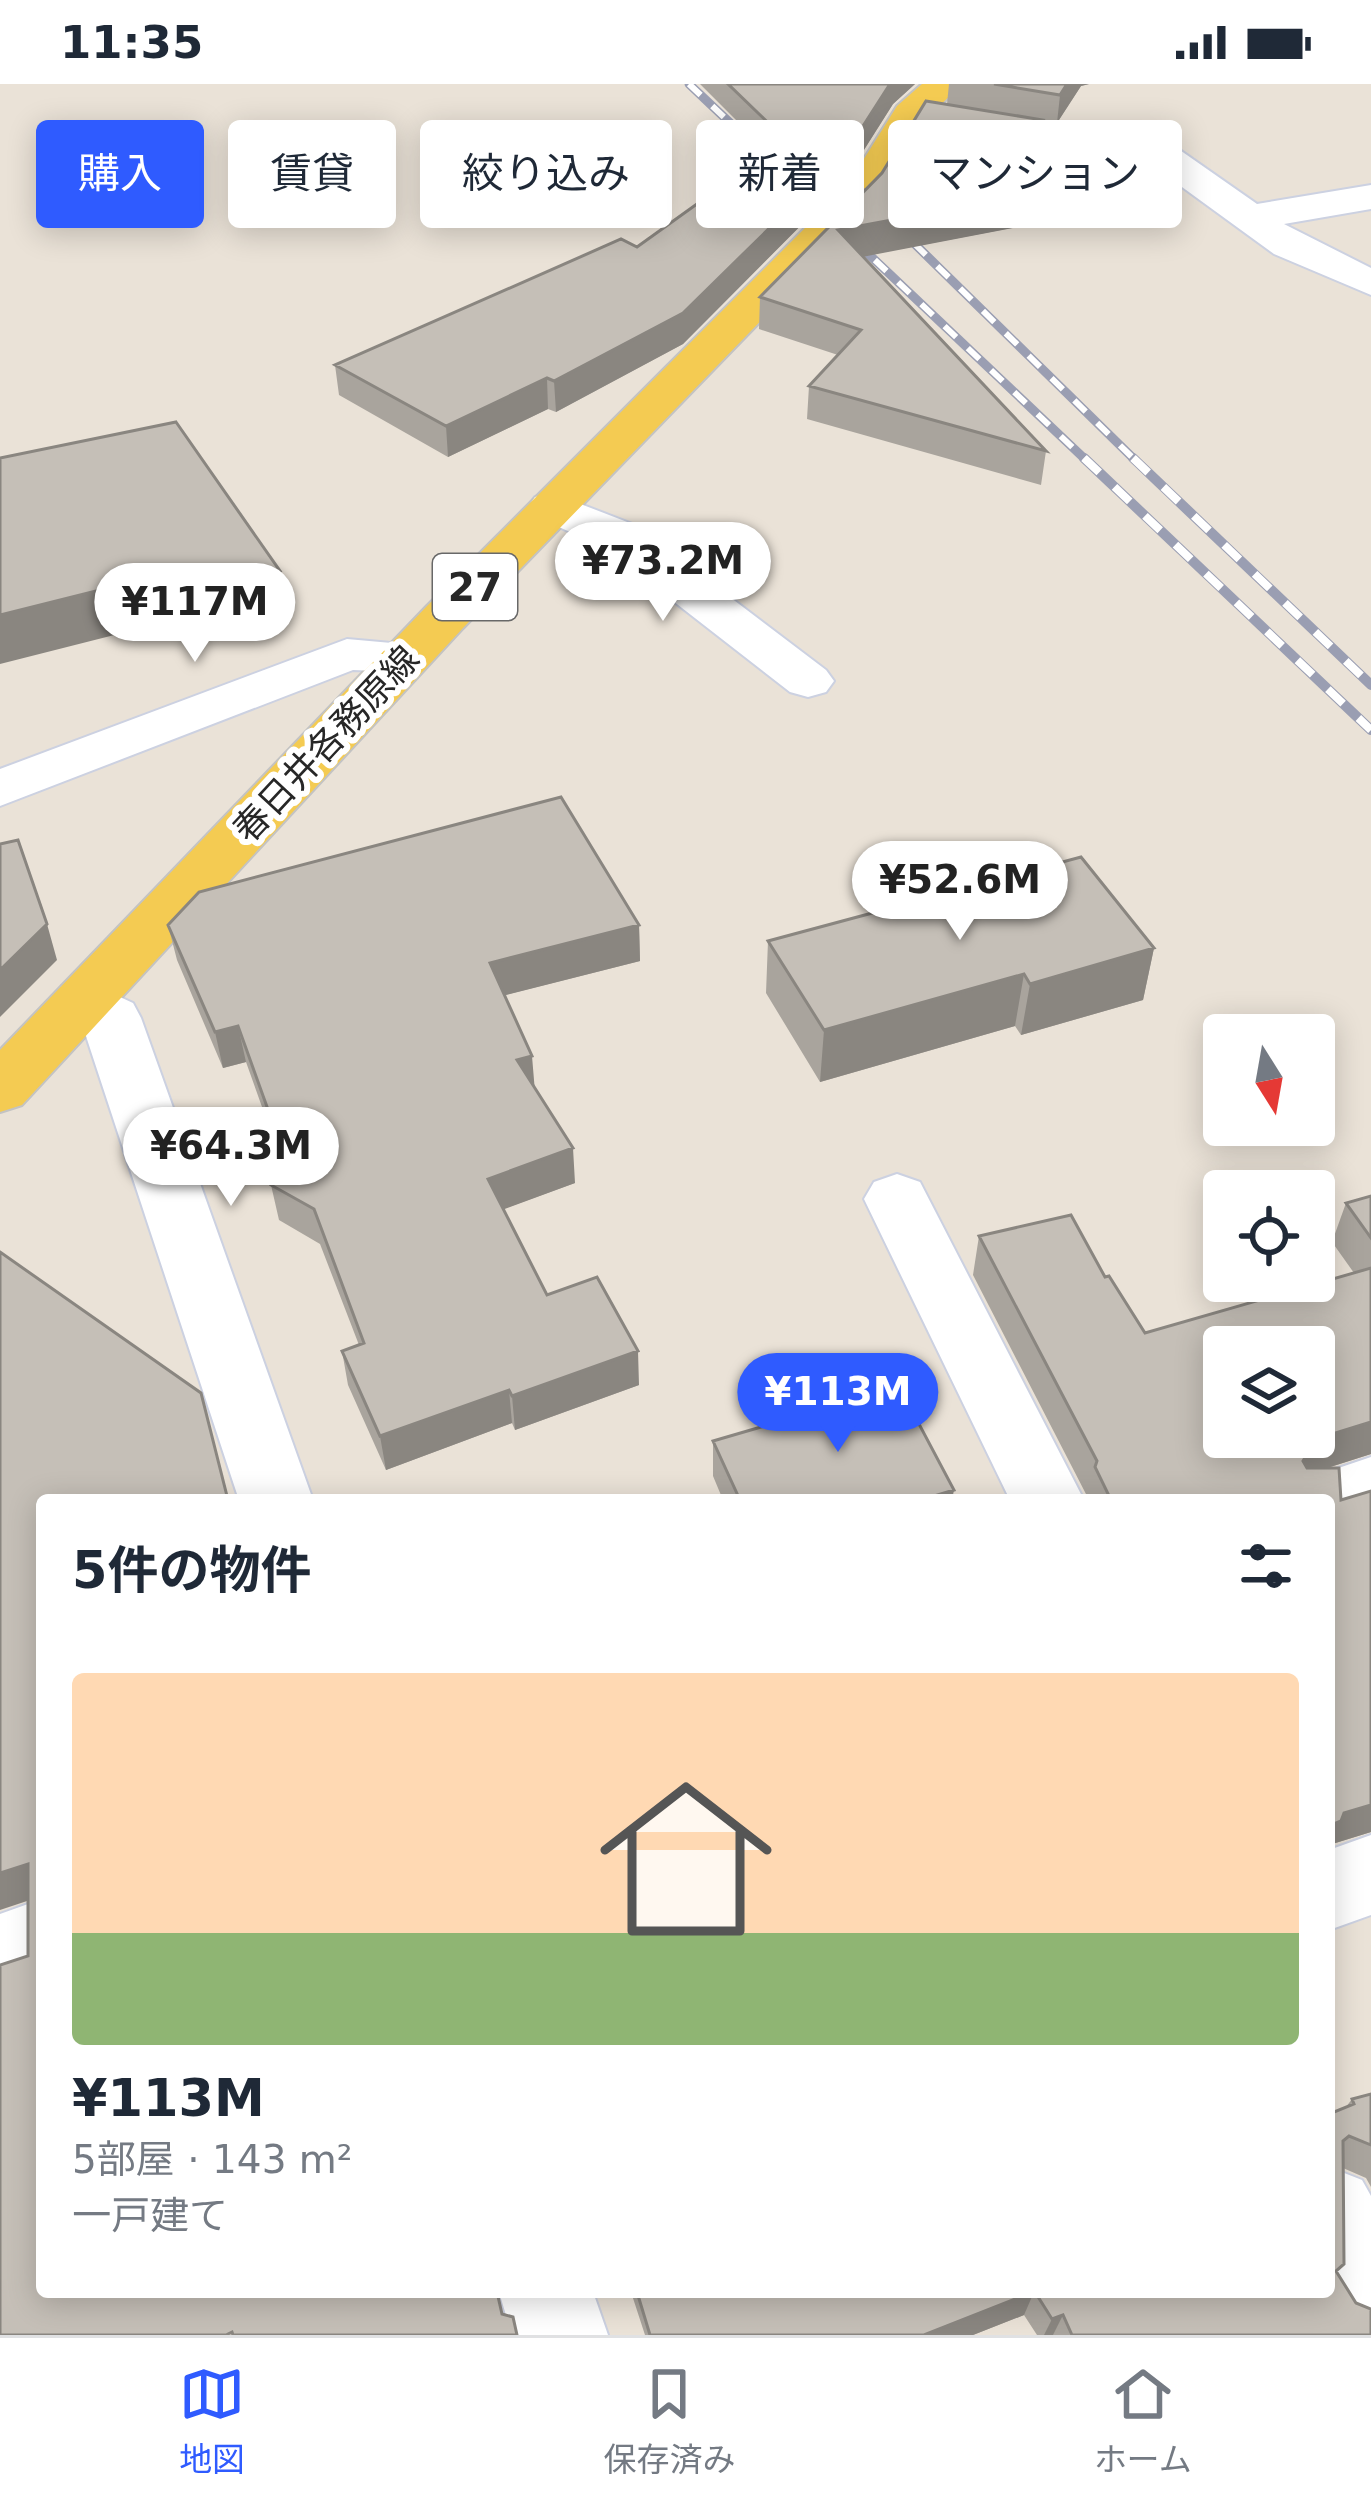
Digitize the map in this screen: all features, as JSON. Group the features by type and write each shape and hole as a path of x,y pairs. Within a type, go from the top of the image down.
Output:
{"main road":[{"name":"春日井各務原線","path":"0,1089 407,657 863,193 927,99"}],"street":[{"path":"927,99 1095,145 1134,142 1172,160 1288,245 1371,283"},
{"path":"1253,217 1371,197"},
{"path":"552,507 618,535 808,681"},
{"path":"2,783 347,654 407,657"},
{"path":"83,1001 111,1018 274,1494"},
{"path":"897,1199 1044,1494"},
{"path":"1335,1500 1371,1488"},
{"path":"1335,1888 1371,1875"},
{"path":"0,1956 36,1943"},
{"path":"1335,2223 1371,2289"},
{"path":"548,2298 560,2335"}],"building":[{"path":"728,84 890,84 864,124 864,120 765,120"},
{"path":"994,84 1067,84 1060,95"},
{"path":"926,101 1043,120 914,120"},
{"path":"888,163 888,221 864,225 864,191"},
{"path":"696,205 696,228 770,228 683,313 554,381 547,378 446,426 335,365 621,239 637,247 663,228 672,228 672,222"},
{"path":"828,228 849,228 838,230 1046,451 809,386 861,330 760,297"},
{"path":"176,422 280,571 209,591 192,567 0,615 0,458"},
{"path":"561,797 639,925 490,963 532,1056 517,1060 573,1148 488,1179 547,1295 597,1277 638,1351 380,1436 342,1351 364,1343 314,1209 271,1185 285,1157 238,1026 215,1032 168,925 199,892"},
{"path":"18,840 47,924 0,970 0,844"},
{"path":"1081,857 1154,948 1030,984 1024,974 824,1030 768,941"},
{"path":"1371,1196 1371,1238 1346,1203"},
{"path":"1071,1215 1105,1277 1109,1276 1145,1333 1253,1302 1335,1302 1335,1278 1371,1268 1371,1422 1335,1433 1335,1326 1203,1326 1203,1458 1305,1458 1307,1468 1339,1468 1341,1500 1371,1491 1371,1805 1344,1813 1335,1824 1335,1494 1108,1494 1095,1467 1097,1461 979,1236"},
{"path":"0,1252 201,1393 226,1494 36,1494 36,2298 498,2298 502,2314 513,2317 517,2335 0,2335 0,1965 28,1956 28,1864 0,1873"},
{"path":"894,1388 901,1390 954,1490 941,1494 737,1494 713,1441"},
{"path":"1371,2094 1371,2145 1349,2136 1343,2141 1344,2264 1336,2271 1356,2303 1371,2309 1371,2335 1072,2335 1063,2315 1052,2319 1039,2298 1335,2298 1335,2112 1354,2104 1352,2099"},
{"path":"639,2298 1018,2298 924,2335 650,2335"}],"railway":[{"path":"689,84 1087,461"},
{"path":"864,194 1136,461"},
{"path":"1084,458 1371,730"},
{"path":"1133,458 1371,685"}]}
